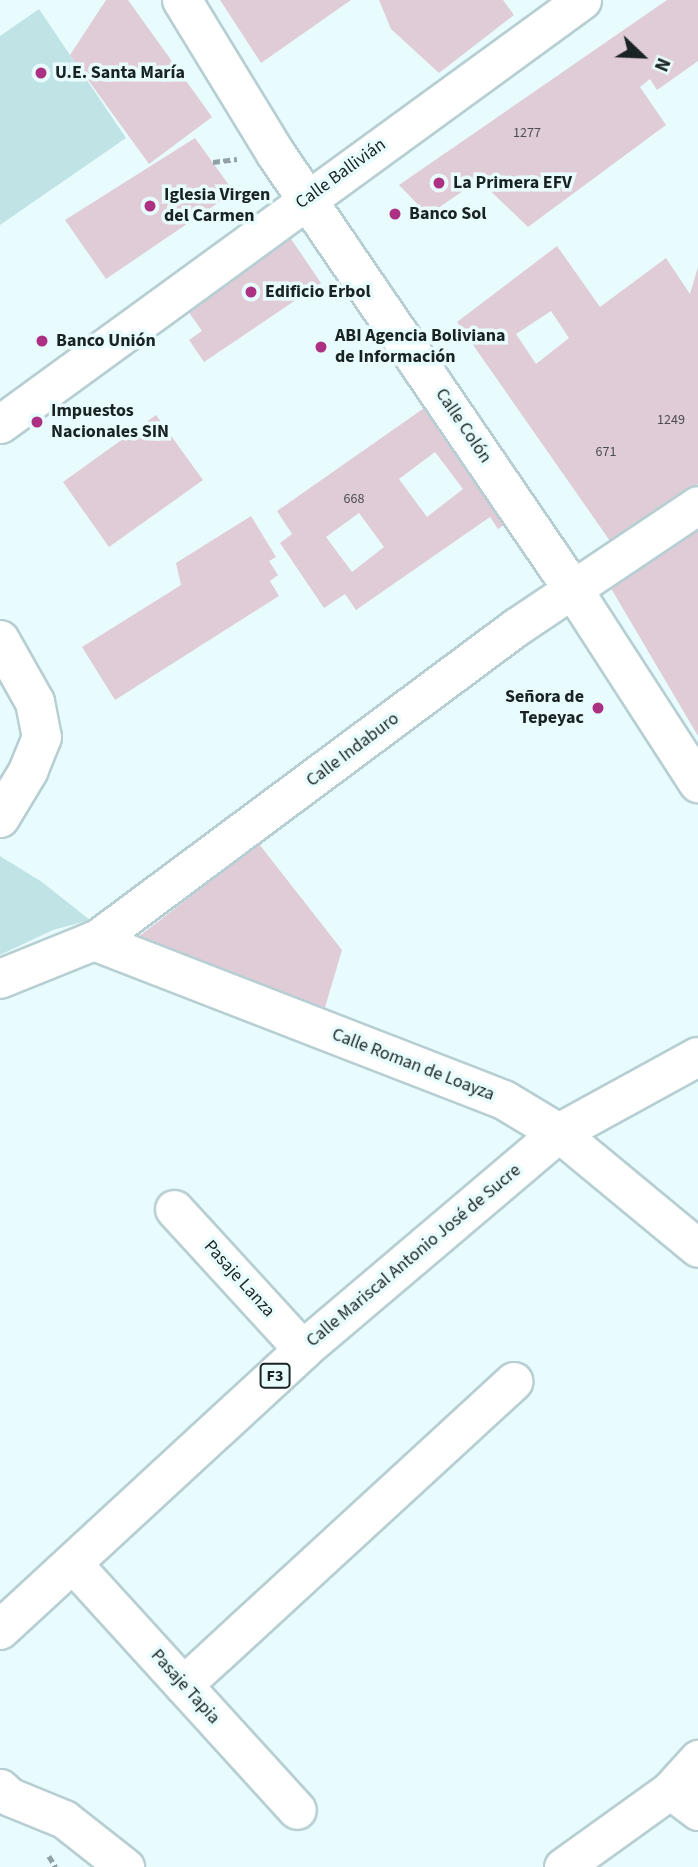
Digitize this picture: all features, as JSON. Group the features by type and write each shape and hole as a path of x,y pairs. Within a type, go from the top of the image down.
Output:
{"main road":[{"name":"Calle Colón","path":"182,0 309,198 574,591 698,783"},
{"path":"0,640 35,702 42,737 29,770 0,818"},
{"name":"Calle Indaburo","path":"0,979 94,941"},
{"name":"Calle Roman de Loayza","path":"94,941 504,1100 559,1133"},
{"name":"Calle Mariscal Antonio José de Sucre","path":"0,1630 303,1350 559,1133 698,1057"}],"street":[{"name":"Calle Ballivián","path":"0,424 582,0"},
{"name":"Calle Indaburo","path":"94,941 516,628 698,505"},
{"name":"Calle Roman de Loayza","path":"559,1133 698,1248"},
{"name":"Pasaje Lanza","path":"174,1209 303,1350"},
{"path":"183,1685 514,1381"},
{"name":"Pasaje Tapia","path":"74,1564 297,1810"},
{"path":"563,1867 684,1801 698,1759"},
{"path":"0,1788 10,1797 64,1819 125,1867"}],"shaded area":[{"name":"U.E. Santa María","path":"39,9 126,138 0,225 0,36"},
{"path":"0,856 42,882 90,920 53,930 0,955"}],"building":[{"path":"106,0 128,0 212,117 149,164 70,55"},
{"path":"220,0 351,0 261,63"},
{"path":"379,0 503,0 514,15 439,73 391,29"},
{"path":"667,0 698,0 698,61 657,90 650,79 640,87 666,125 528,227 479,180 428,215 399,185"},
{"name":"Iglesia Virgen del Carmen","path":"195,138 234,192 106,279 65,220"},
{"name":"Edificio Erbol","path":"285,230 321,283 204,362 189,340 202,331 181,301"},
{"path":"557,246 600,307 666,258 690,294 698,267 698,484 610,541 457,322","holes":["551,311 569,338 536,364 516,334"]},
{"path":"447,392 528,509 498,529 490,517 356,610 345,594 324,608 280,543 292,534 277,511","holes":["435,452 463,489 427,517 399,479","359,513 384,547 352,572 326,537"]},
{"path":"156,415 203,480 109,547 63,482"},
{"path":"251,516 276,557 269,561 278,575 270,581 279,596 115,700 82,647 181,585 176,563"},
{"path":"698,519 698,736 609,585"},
{"path":"259,844 342,950 324,1011 138,937"}],"place":[{"name":"U.E. Santa María","path":"41,73"},
{"name":"La Primera EFV","path":"439,183"},
{"name":"Iglesia Virgen del Carmen","path":"150,206"},
{"name":"Banco Sol","path":"395,214"},
{"name":"Edificio Erbol","path":"251,292"},
{"name":"Banco Unión","path":"42,341"},
{"name":"ABI Agencia Boliviana de Información","path":"321,347"},
{"name":"Impuestos Nacionales SIN","path":"37,422"},
{"name":"Señora de Tepeyac","path":"598,708"}]}
